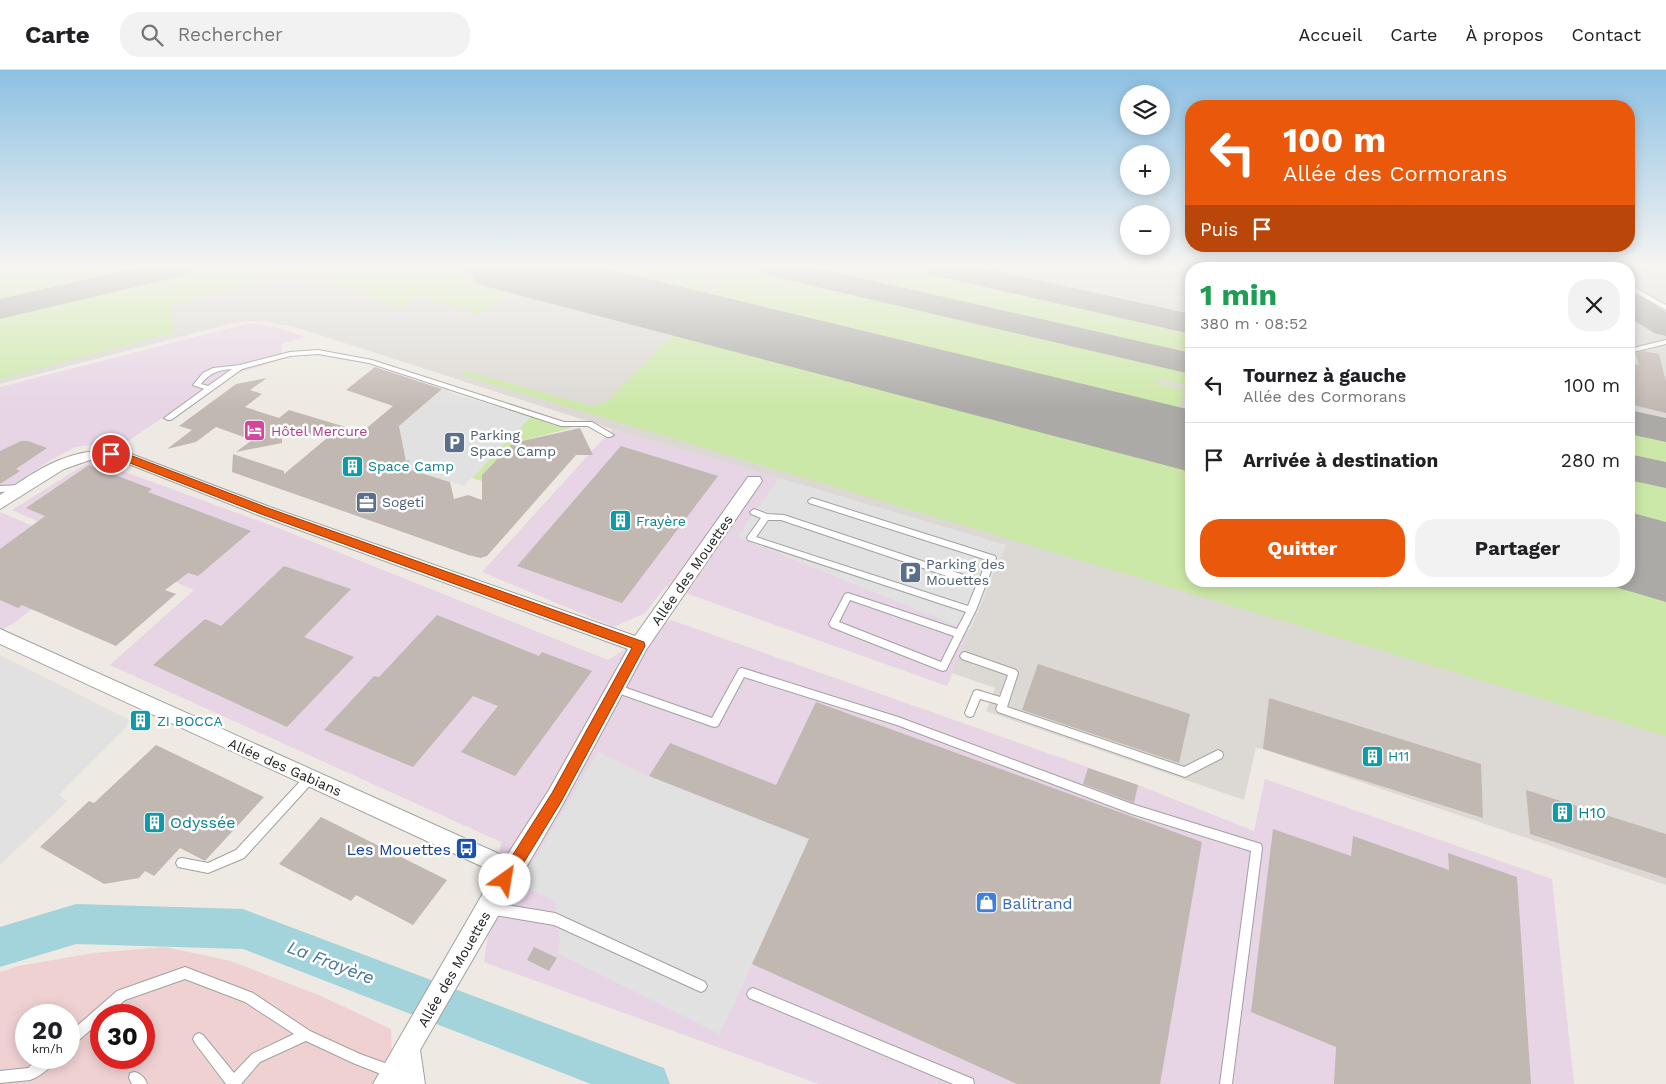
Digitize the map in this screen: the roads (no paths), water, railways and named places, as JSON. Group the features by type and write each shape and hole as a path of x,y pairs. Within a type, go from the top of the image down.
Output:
{"street":[{"path":"0,503 58,465 89,455 118,454 264,511 639,646"},
{"name":"Allée des Mouettes","path":"396,1080 412,1040 505,880 556,797 639,646 754,481"},
{"name":"Allée des Gabians","path":"0,636 498,863 505,869 505,880"}],"lane":[{"path":"1635,350 1666,342"},
{"path":"210,388 197,385 205,373 216,368 240,367 290,354 318,352 370,361 564,424 589,424 610,435"},
{"path":"168,418 240,367"},
{"path":"0,489 22,488"},
{"path":"812,501 992,558 972,610 960,634 943,667 834,624 848,596 960,634"},
{"path":"736,506 766,517 780,517 982,584"},
{"path":"766,517 751,538 972,610"},
{"path":"965,656 1013,674 1001,709 1185,772 1218,755"},
{"path":"615,688 714,723 742,672 898,721 1132,809 1257,848 1226,1084"},
{"path":"970,713 977,694 1003,702"},
{"path":"182,863 208,868 240,854 310,778"},
{"path":"489,908 555,919 701,986"},
{"path":"80,1031 121,995 185,973 249,997 306,1035 396,1080"},
{"path":"754,994 968,1084"},
{"path":"199,1039 232,1083 256,1058 306,1035"},
{"path":"0,1077 30,1074 36,1069"}],"waterway":[{"name":"La Frayère","path":"0,947 76,924 243,929 648,1084"}],"place":[{"name":"Hôtel Mercure","path":"255,431"},
{"name":"Parking Space Camp","path":"454,443"},
{"name":"Space Camp","path":"352,466"},
{"name":"Sogeti","path":"366,502"},
{"name":"Frayère","path":"620,521"},
{"name":"Parking des Mouettes","path":"910,572"},
{"name":"ZI BOCCA","path":"141,721"},
{"name":"H11","path":"1372,756"},
{"name":"H10","path":"1562,812"},
{"name":"Odyssée","path":"154,822"},
{"name":"Les Mouettes","path":"467,849"},
{"name":"Balitrand","path":"986,903"}]}
